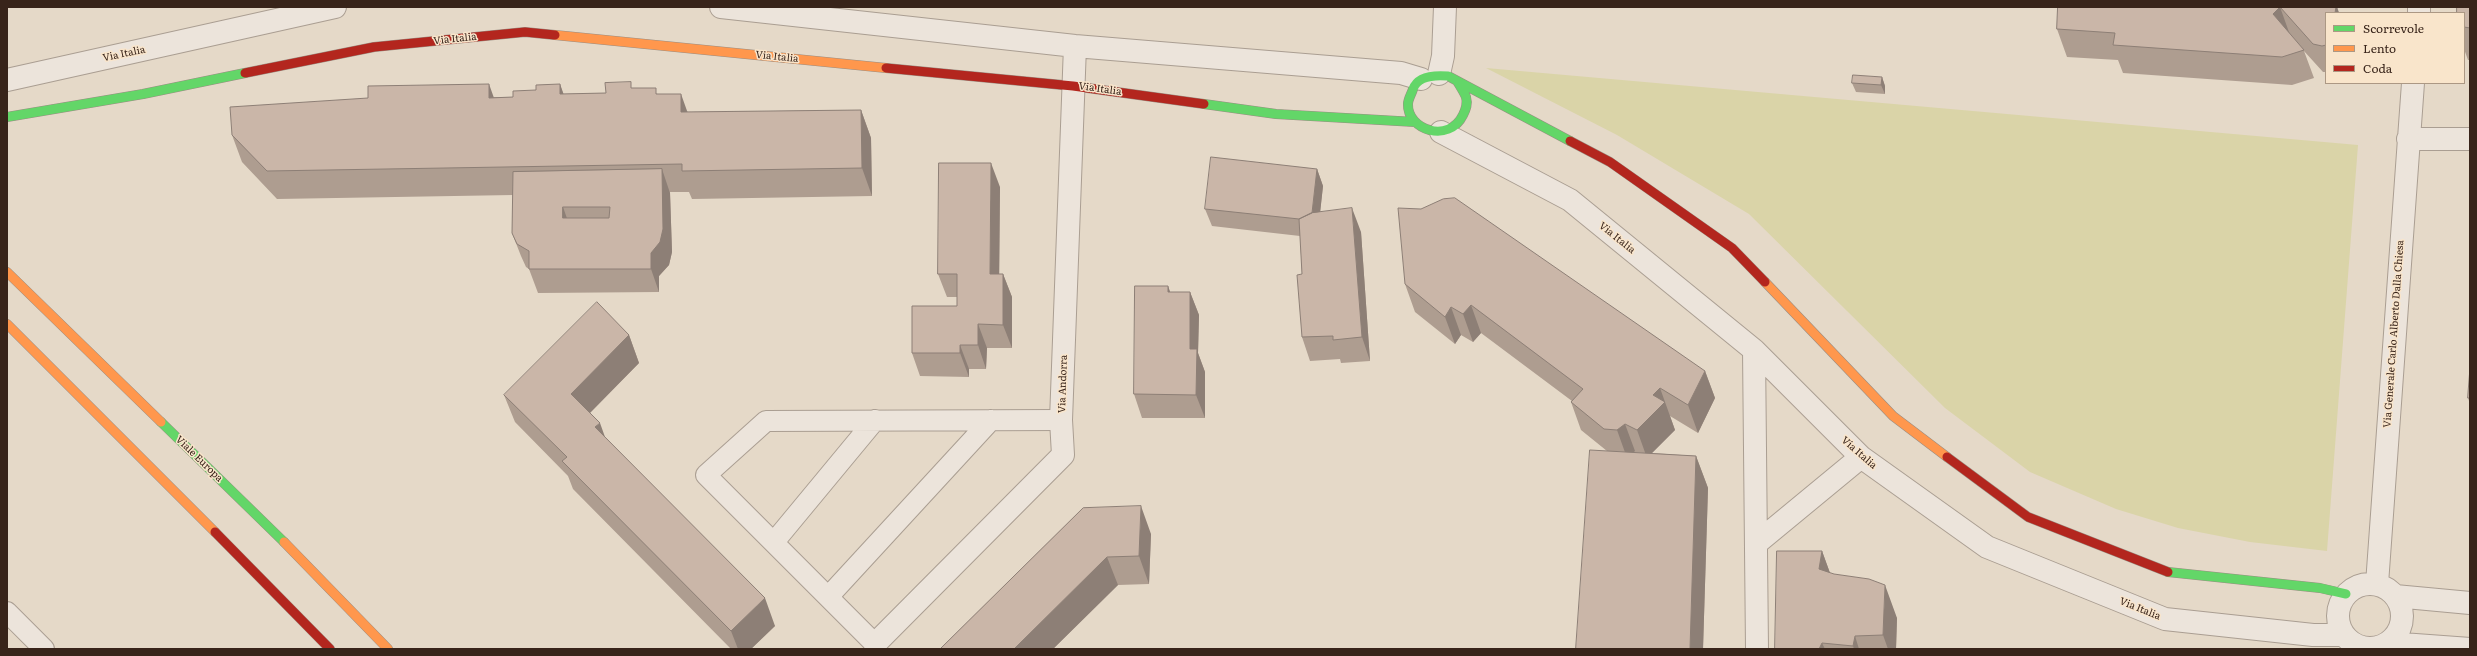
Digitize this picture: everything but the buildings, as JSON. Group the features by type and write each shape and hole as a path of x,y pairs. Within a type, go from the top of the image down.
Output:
{"street":[{"name":"Via Italia","path":"7,80 335,7"},
{"path":"721,7 1075,46 1401,73 1439,78 1610,162 1732,248 1893,416 2028,517 2173,574 2320,588 2346,594"},
{"path":"1439,78 1443,56 1445,7"},
{"name":"Via Italia","path":"7,117 143,94 374,47 525,32 1073,86 1276,114 1415,122"},
{"name":"Via Andorra","path":"875,644 1063,455 1061,420 1075,46"},
{"path":"1439,78 1465,92 1467,106 1458,123 1451,129 1441,132 1423,128 1415,122 1408,104 1414,86 1439,78"},
{"name":"Via Generale Carlo Alberto Dalla Chiesa","path":"2377,584 2413,84"},
{"name":"Via Italia","path":"1441,132 1570,200 1754,350 1862,457 1987,546 2165,619 2313,635 2343,635"},
{"path":"2408,139 2470,139"},
{"name":"Viale Europa","path":"7,272 286,544 388,649"},
{"path":"7,324 45,360 325,647"},
{"path":"1754,350 1758,542 1757,649"},
{"path":"1758,542 1862,457"},
{"path":"2376,647 2396,636 2402,617 2401,606 2395,596 2387,588 2377,584 2366,584 2355,587 2346,594 2340,603 2337,614 2338,626 2343,635 2359,647 2470,649"},
{"path":"2395,596 2470,603"}],"lane":[{"path":"774,542 875,420"},
{"path":"828,597 991,420"},
{"path":"875,644 706,475 766,421 1061,420"},
{"path":"7,612 44,649"}],"shaded area":[{"path":"1486,68 2358,145 2327,551 2250,542 2178,528 2116,509 2030,472 1945,408 1749,214 1617,135"}],"traffic: fast":[{"path":"7,117 143,94 245,73"},
{"path":"1457,81 1466,97 1467,102 1464,113 1457,124 1448,129 1439,131 1421,127 1414,121 1408,104 1415,84 1423,78 1448,76 1570,141"},
{"path":"1204,104 1276,114 1415,122"},
{"path":"161,422 284,542"},
{"path":"2168,572 2320,588 2346,594"}],"traffic: slow":[{"path":"555,35 886,68"},
{"path":"7,272 161,422"},
{"path":"1765,282 1893,416 1947,457"},
{"path":"7,324 215,532"},
{"path":"284,542 388,649"}],"traffic: jam":[{"path":"245,73 374,47 525,32 555,35"},
{"path":"886,68 1073,86 1204,104"},
{"path":"1570,141 1610,162 1732,248 1765,282"},
{"path":"1947,457 2028,517 2168,572"},
{"path":"215,532 330,649"}]}
